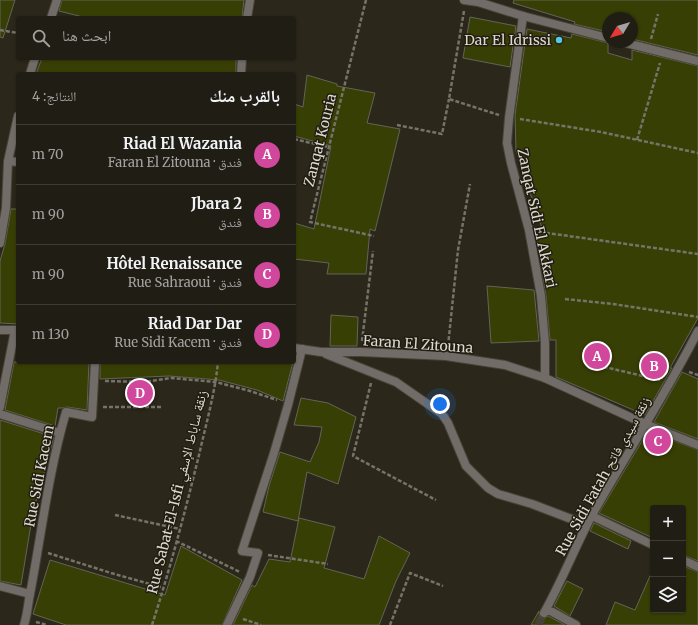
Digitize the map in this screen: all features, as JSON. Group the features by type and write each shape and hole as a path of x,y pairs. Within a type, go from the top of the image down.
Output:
{"street":[{"path":"52,16 57,0"},
{"path":"247,16 250,0"},
{"path":"465,0 479,1 523,16 602,36"},
{"name":"Zanqat Sidi El Akkari","path":"523,16 507,142 511,163 529,230 541,296 545,342 545,378"},
{"path":"638,46 698,61"},
{"path":"31,72 34,60"},
{"path":"240,72 242,60"},
{"path":"0,242 6,208 8,161 16,125"},
{"path":"8,161 16,162"},
{"path":"0,330 16,330 0,407"},
{"name":"Rue Sidi Fatah زنقة سيدي فاتح","path":"576,625 546,611 592,516 671,382 698,331"},
{"path":"296,359 298,348 321,352 396,382 442,414 448,423 466,466 488,488 498,494 532,504 588,525"},
{"name":"Faran El Zitouna","path":"321,352 361,352 446,356 505,366 545,378 645,424 698,445"},
{"path":"93,407 95,364"},
{"path":"228,625 250,577 258,553 242,551 288,405 295,364"},
{"name":"Rue Sidi Kacem","path":"24,625 48,485 66,412 92,417 93,407"},
{"path":"0,414 60,433"},
{"path":"592,516 650,544"},
{"path":"686,561 698,567"},
{"path":"0,586 30,594"}],"path":[{"name":"Zanqat Kouria","path":"366,0 310,222 374,236"},
{"path":"397,125 442,134 465,0"},
{"path":"648,49 658,14"},
{"path":"0,30 16,33"},
{"path":"637,140 664,53"},
{"path":"449,99 509,118 601,132 698,153"},
{"path":"296,139 328,147"},
{"path":"446,356 458,250 470,184"},
{"path":"529,230 698,254"},
{"path":"361,352 373,251"},
{"path":"565,299 613,304 698,317"},
{"name":"Rue Sabat-El-Isfi زنقة ساباط الإسفي","path":"152,625 180,529 216,382 218,364"},
{"path":"592,364 671,382"},
{"path":"373,373 353,456 436,500"},
{"path":"94,381 144,382 171,378 216,382 256,392 288,405"},
{"path":"93,407 161,407"},
{"path":"115,515 180,529"},
{"path":"176,540 250,577"},
{"path":"38,550 164,588"},
{"path":"258,553 328,564"},
{"path":"390,625 410,573 443,586"},
{"path":"232,615 261,625"}],"building":[{"path":"0,0 15,0 3,38 0,37"},
{"path":"62,0 244,0 242,16 79,16 59,11"},
{"path":"514,0 698,0 698,55 638,40 638,12 602,12 602,31 574,24 575,22 513,3"},
{"path":"470,17 516,26 510,67 463,58"},
{"path":"527,29 571,38 572,34 602,42 602,48 608,48 608,53 632,60 632,50 698,66 698,318 645,415 556,377 556,340 550,340 546,296 536,233 544,234 516,151 515,115"},
{"path":"41,60 236,60 236,72 37,72"},
{"path":"307,75 337,84 337,86 375,93 367,123 400,129 375,231 370,229 366,274 327,274 329,263 296,259 296,224 314,229 331,146 296,137 296,105 303,107"},
{"path":"11,209 16,209 16,324 0,323 0,261 5,244"},
{"path":"487,286 534,290 539,341 491,343"},
{"path":"331,315 358,317 357,346 330,346"},
{"path":"14,362 16,362 16,364 89,364 87,410 67,407 58,408 55,426 5,410"},
{"path":"100,364 292,364 283,401 257,390 219,380 169,376 100,379"},
{"path":"682,372 698,379 698,439 654,422"},
{"path":"301,398 328,403 356,417 338,484 307,472 298,521 263,512 269,486 280,452 310,462 319,442 322,427 294,425"},
{"path":"0,420 54,437 33,512 21,585 0,581"},
{"path":"648,431 698,450 698,561 686,556 686,505 650,505 650,537 599,513"},
{"path":"299,518 335,527 324,568 364,579 379,536 410,553 396,581 379,625 233,625 252,585 255,587 269,559 290,562"},
{"path":"594,523 631,541 628,549 590,531"},
{"path":"181,546 242,580 222,625 66,625 33,614 50,560 165,595"},
{"path":"686,567 698,572 698,625 606,625 615,602 635,610 650,576 650,613 686,613"},
{"path":"567,581 583,589 570,616 554,606"},
{"path":"539,611 541,618 548,616 565,625 531,625"}],"tunnel":[{"path":"538,625 544,613"}],"place":[{"name":"Dar El Idrissi","path":"559,40"},
{"name":"Riad El Wazania","path":"597,356"},
{"name":"Jbara 2","path":"654,366"},
{"name":"Riad Dar Dar","path":"140,393"},
{"name":"Hôtel Renaissance","path":"658,441"}]}
